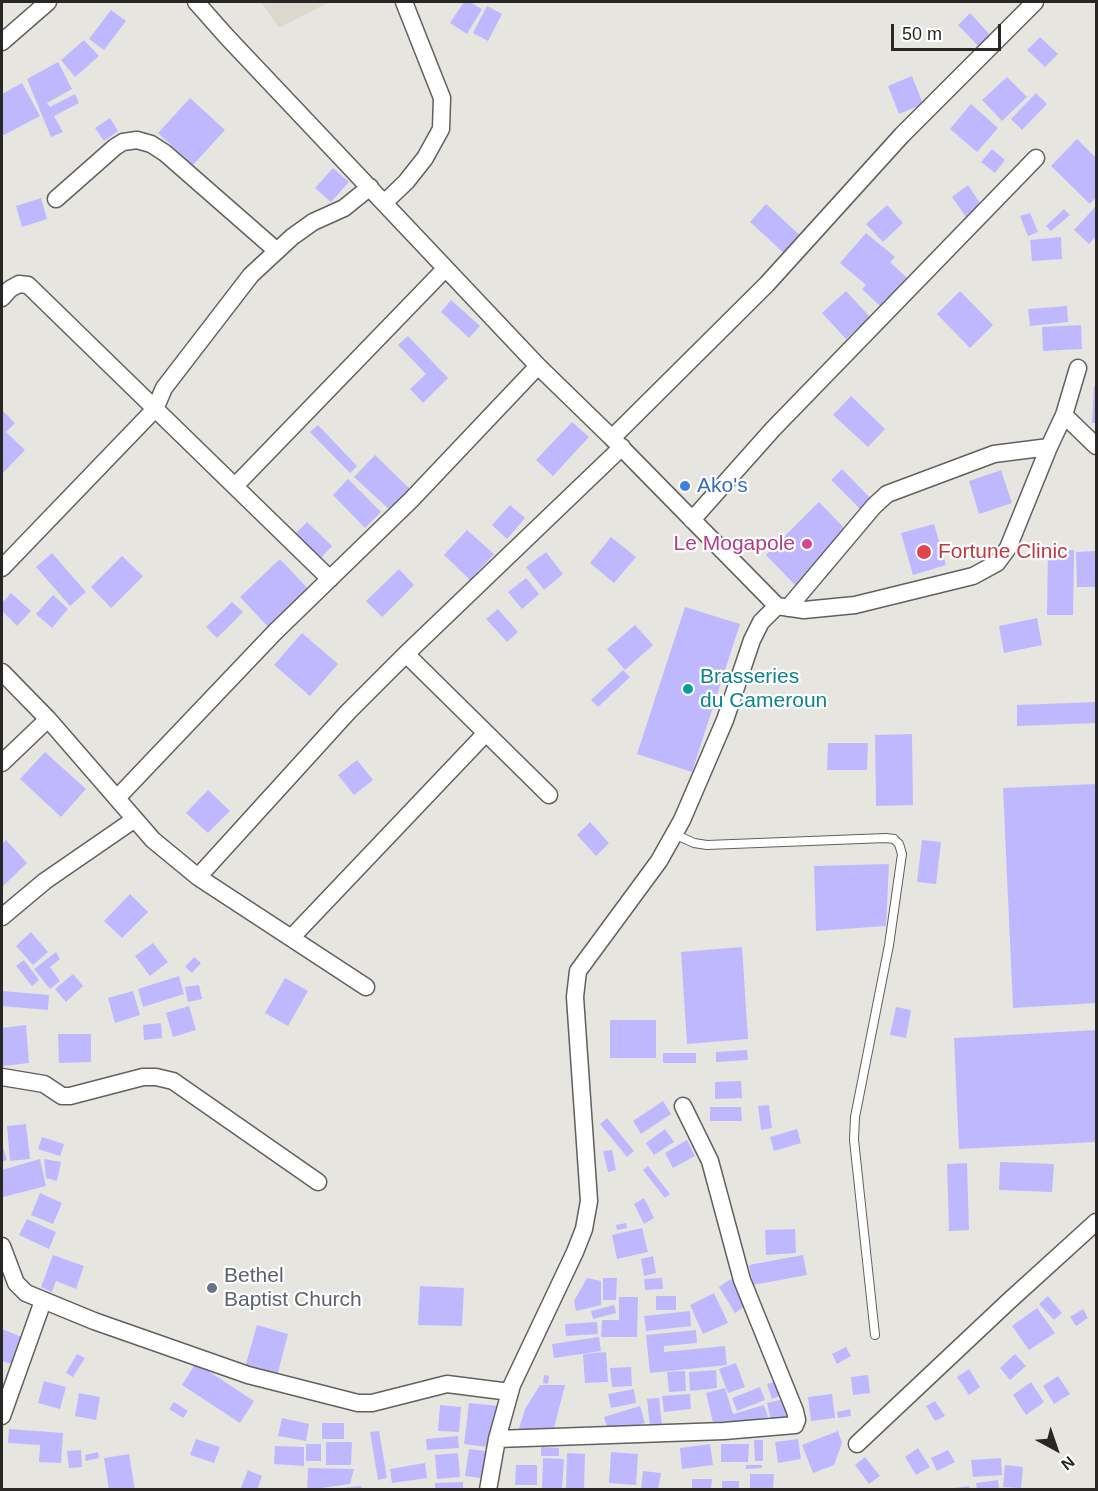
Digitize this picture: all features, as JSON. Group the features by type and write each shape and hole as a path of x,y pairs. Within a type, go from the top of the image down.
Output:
{"street":[{"path":"2,42 48,2"},
{"path":"196,2 227,38 538,366 782,607 804,610 855,606 951,581 987,570 998,563 1008,548 1064,415 1078,368"},
{"path":"384,203 406,182 425,158 441,129 442,98 404,2"},
{"path":"198,877 348,712 617,442 767,284 902,135 1035,2"},
{"path":"56,199 115,147 123,142 137,140 151,144 165,153 277,251"},
{"path":"692,520 773,429 1036,158"},
{"path":"2,568 156,409 164,388 251,276 292,237 312,222 344,208 370,187"},
{"path":"235,486 446,269"},
{"path":"2,298 10,289 19,284 28,285 330,579"},
{"path":"117,798 275,632 411,500 538,366"},
{"path":"1064,415 1096,446"},
{"path":"488,1490 497,1439 510,1392 576,1252 584,1229 589,1201 575,997 578,972 659,861 674,834 709,762 752,640 761,622 782,607 887,494 994,454 1049,447"},
{"path":"406,654 549,795"},
{"path":"2,672 48,720 153,840 198,877 366,987"},
{"path":"2,763 48,720"},
{"path":"291,938 486,733"},
{"path":"2,917 45,880 135,819"},
{"path":"2,1077 44,1084 62,1096 143,1077 173,1081 318,1182"},
{"path":"497,1439 724,1431 795,1425 797,1420 795,1411 742,1280 710,1161 683,1106"},
{"path":"857,1444 1096,1222"},
{"path":"2,1246 16,1283 26,1293 94,1321 248,1375 358,1403 372,1403 447,1384 510,1392"},
{"path":"2,1416 43,1301"}],"lane":[{"path":"674,834 694,843 707,844 885,838 894,839 899,844 902,854 889,945 855,1116 854,1140 875,1335"}],"shaded area":[{"path":"261,2 329,2 279,28"}],"building":[{"path":"464,2 470,2 482,9 467,34 450,23"},
{"path":"487,6 502,14 488,41 473,33"},
{"path":"111,10 126,21 104,50 89,39"},
{"path":"970,13 991,36 979,47 958,25"},
{"path":"1040,37 1058,54 1045,67 1027,50"},
{"path":"84,40 99,56 75,77 61,60"},
{"path":"58,62 72,89 47,103 50,107 75,94 79,103 54,116 63,132 51,137 27,79"},
{"path":"912,76 923,104 899,114 888,86"},
{"path":"1007,77 1027,97 1002,121 982,100"},
{"path":"22,83 40,116 2,136 2,94"},
{"path":"1036,93 1047,104 1022,130 1011,119"},
{"path":"190,98 225,130 193,165 158,133"},
{"path":"971,104 998,128 977,152 950,129"},
{"path":"110,118 118,131 104,141 95,128"},
{"path":"1077,139 1096,158 1096,197 1090,204 1051,166"},
{"path":"992,149 1005,160 995,173 981,162"},
{"path":"333,168 349,182 331,202 315,188"},
{"path":"968,185 982,206 966,217 952,197"},
{"path":"41,198 47,219 22,227 16,206"},
{"path":"766,204 803,238 786,255 750,222"},
{"path":"887,205 903,223 883,242 866,224"},
{"path":"1096,206 1096,236 1089,244 1074,230"},
{"path":"1064,209 1070,215 1051,231 1046,226"},
{"path":"1030,213 1038,232 1028,236 1020,216"},
{"path":"866,233 895,257 890,262 907,278 880,306 862,289 866,285 840,263"},
{"path":"1061,237 1062,259 1032,261 1030,240"},
{"path":"846,291 870,317 846,339 822,313"},
{"path":"960,291 993,325 970,348 937,314"},
{"path":"451,300 480,326 469,338 441,312"},
{"path":"1067,306 1068,322 1030,326 1028,309"},
{"path":"1081,325 1082,349 1043,351 1042,327"},
{"path":"408,336 448,378 423,403 410,389 426,374 398,345"},
{"path":"1094,386 1096,386 1096,423 1092,423"},
{"path":"851,396 885,429 868,447 833,415"},
{"path":"2,410 15,423 6,432 25,450 2,474"},
{"path":"572,422 589,437 553,476 536,460"},
{"path":"318,425 357,466 350,473 310,432"},
{"path":"375,455 412,491 392,512 354,477"},
{"path":"842,469 871,499 860,509 831,480"},
{"path":"1001,470 1012,503 979,514 969,481"},
{"path":"348,479 381,512 365,528 333,495"},
{"name":"Le Mogapole","path":"819,502 849,533 796,586 766,555"},
{"path":"510,505 525,518 507,539 492,525"},
{"path":"307,522 332,546 320,559 294,535"},
{"path":"934,524 946,565 913,575 901,533"},
{"path":"467,530 494,554 470,580 444,555"},
{"path":"611,537 636,557 614,583 590,563"},
{"path":"1048,550 1074,550 1073,615 1047,615"},
{"path":"1096,551 1096,587 1077,587 1076,552"},
{"path":"546,552 563,574 544,590 526,567"},
{"path":"52,553 86,592 70,606 36,567"},
{"path":"122,556 143,576 111,608 91,587"},
{"path":"280,559 311,592 271,630 240,597"},
{"path":"399,569 414,585 382,617 366,601"},
{"path":"526,578 539,594 522,609 508,592"},
{"path":"11,593 31,611 17,626 2,611 2,603"},
{"path":"53,595 68,609 52,628 36,614"},
{"path":"232,602 243,612 217,638 206,627"},
{"name":"Brasseries du Cameroun","path":"685,607 740,624 692,772 637,754"},
{"path":"498,609 518,632 507,642 486,619"},
{"path":"1037,618 1042,645 1004,653 999,626"},
{"path":"635,625 653,645 625,670 607,649"},
{"path":"302,633 338,664 310,696 274,665"},
{"path":"623,670 630,677 598,707 591,700"},
{"path":"1096,702 1096,723 1017,726 1017,705"},
{"path":"912,734 913,805 876,806 875,735"},
{"path":"828,743 868,743 867,770 827,770"},
{"path":"45,752 86,789 61,817 20,779"},
{"path":"357,760 373,780 354,795 338,775"},
{"path":"1096,784 1096,1003 1013,1008 1003,788"},
{"path":"208,790 230,811 208,833 186,813"},
{"path":"590,822 609,843 596,856 577,835"},
{"path":"6,840 27,863 2,887 2,844"},
{"path":"922,840 941,842 936,884 917,882"},
{"path":"889,864 886,926 816,931 814,866"},
{"path":"130,894 148,912 122,938 104,921"},
{"path":"31,932 48,952 33,965 16,946"},
{"path":"153,943 168,962 150,976 135,956"},
{"path":"742,947 748,1039 687,1044 681,952"},
{"path":"56,952 60,959 50,967 60,981 50,989 34,969"},
{"path":"194,957 201,963 192,973 185,967"},
{"path":"24,960 39,980 32,986 16,966"},
{"path":"73,974 83,986 66,1002 55,989"},
{"path":"179,976 184,994 143,1007 138,989"},
{"path":"285,978 308,991 288,1026 265,1013"},
{"path":"199,985 202,999 188,1002 185,987"},
{"path":"2,991 49,995 48,1010 2,1006"},
{"path":"133,991 140,1015 115,1023 108,998"},
{"path":"189,1006 196,1030 173,1037 166,1013"},
{"path":"896,1007 911,1010 906,1038 890,1035"},
{"path":"610,1020 656,1020 656,1058 610,1058"},
{"path":"161,1023 162,1038 144,1040 143,1025"},
{"path":"26,1025 29,1063 3,1066 2,1028"},
{"path":"1096,1030 1096,1142 959,1149 954,1038"},
{"path":"58,1034 91,1034 91,1062 59,1063"},
{"path":"747,1050 748,1060 716,1062 716,1052"},
{"path":"663,1053 696,1053 696,1063 663,1063"},
{"path":"741,1081 742,1098 715,1099 715,1082"},
{"path":"663,1101 671,1114 641,1134 633,1121"},
{"path":"769,1105 772,1128 761,1130 758,1106"},
{"path":"710,1107 741,1107 742,1121 710,1121"},
{"path":"607,1118 634,1151 627,1157 600,1124"},
{"path":"26,1124 30,1159 10,1161 7,1126"},
{"path":"665,1129 674,1142 654,1155 646,1143"},
{"path":"797,1129 801,1143 774,1151 770,1137"},
{"path":"42,1137 64,1144 60,1156 38,1149"},
{"path":"687,1140 695,1156 673,1168 665,1153"},
{"path":"2,1144 7,1160 2,1162"},
{"path":"612,1150 616,1170 608,1172 603,1151"},
{"path":"40,1159 46,1186 3,1197 2,1170"},
{"path":"44,1159 61,1162 57,1181 46,1178"},
{"path":"1000,1162 1054,1164 1052,1192 999,1190"},
{"path":"967,1163 969,1230 949,1231 947,1164"},
{"path":"648,1166 670,1194 665,1198 643,1170"},
{"path":"40,1193 62,1203 53,1224 31,1215"},
{"path":"644,1198 654,1218 644,1224 634,1204"},
{"path":"27,1219 56,1232 49,1249 19,1235"},
{"path":"626,1223 627,1228 617,1230 616,1225"},
{"path":"642,1228 648,1252 617,1259 612,1235"},
{"path":"795,1229 796,1253 766,1255 765,1230"},
{"path":"53,1255 84,1266 76,1289 56,1281 52,1292 41,1287"},
{"path":"803,1255 807,1275 753,1285 749,1265"},
{"path":"653,1256 656,1273 644,1276 641,1259"},
{"path":"587,1278 601,1281 601,1305 576,1311 574,1301"},
{"path":"603,1278 617,1278 616,1300 603,1300"},
{"path":"662,1278 663,1289 645,1290 644,1279"},
{"path":"731,1279 747,1305 735,1313 719,1287"},
{"path":"420,1286 464,1288 462,1326 418,1325"},
{"path":"714,1293 728,1323 703,1334 690,1305"},
{"path":"656,1296 676,1296 676,1310 656,1310"},
{"path":"1048,1296 1062,1313 1054,1320 1039,1304"},
{"path":"619,1297 638,1297 637,1337 601,1337 602,1320 619,1320"},
{"path":"614,1305 616,1313 593,1319 591,1311"},
{"path":"1037,1308 1055,1333 1029,1350 1012,1326"},
{"path":"1083,1309 1088,1318 1076,1326 1070,1317"},
{"path":"690,1311 691,1326 646,1331 644,1316"},
{"path":"597,1322 598,1334 566,1336 565,1324"},
{"path":"257,1325 288,1334 277,1376 245,1367"},
{"path":"2,1329 22,1337 12,1364 2,1361"},
{"path":"696,1330 697,1343 664,1346 664,1352 725,1346 727,1365 650,1373 646,1335"},
{"path":"599,1337 601,1351 554,1358 552,1344"},
{"path":"846,1347 851,1356 837,1364 832,1354"},
{"path":"606,1352 608,1382 585,1383 583,1354"},
{"path":"77,1354 85,1358 73,1377 66,1373"},
{"path":"1015,1354 1026,1366 1010,1380 1000,1368"},
{"path":"196,1363 254,1401 240,1423 182,1385"},
{"path":"736,1363 745,1387 728,1393 719,1369"},
{"path":"631,1367 632,1386 612,1387 610,1368"},
{"path":"969,1369 980,1387 969,1395 957,1377"},
{"path":"716,1370 717,1388 690,1391 689,1372"},
{"path":"685,1371 686,1391 669,1392 667,1372"},
{"path":"544,1375 549,1376 548,1384 543,1383"},
{"path":"868,1375 870,1393 853,1395 851,1377"},
{"path":"1058,1376 1070,1394 1054,1404 1043,1386"},
{"path":"44,1381 66,1387 60,1409 38,1403"},
{"path":"777,1381 783,1395 772,1399 767,1384"},
{"path":"1031,1382 1044,1402 1026,1415 1013,1395"},
{"path":"540,1385 565,1385 553,1432 518,1432 525,1409"},
{"path":"760,1387 765,1400 737,1411 732,1398"},
{"path":"725,1388 733,1414 764,1405 768,1417 736,1426 714,1427 706,1393"},
{"path":"634,1389 636,1403 611,1408 608,1394"},
{"path":"79,1393 100,1397 96,1420 75,1416"},
{"path":"690,1394 691,1409 664,1412 662,1396"},
{"path":"832,1394 835,1418 811,1421 808,1397"},
{"path":"659,1398 662,1425 650,1427 647,1399"},
{"path":"784,1399 789,1420 772,1424 767,1403"},
{"path":"935,1401 945,1416 935,1421 926,1406"},
{"path":"174,1402 188,1411 183,1418 169,1409"},
{"path":"469,1403 499,1406 493,1448 464,1444"},
{"path":"440,1405 461,1407 459,1432 438,1431"},
{"path":"640,1406 645,1423 609,1434 604,1417"},
{"path":"850,1409 851,1416 838,1418 837,1412"},
{"path":"282,1418 309,1424 306,1441 278,1436"},
{"path":"322,1423 344,1423 344,1439 322,1439"},
{"path":"9,1429 63,1433 61,1463 39,1462 40,1445 8,1443"},
{"path":"379,1431 387,1478 378,1480 370,1432"},
{"path":"838,1431 842,1443 834,1465 813,1473 802,1445"},
{"path":"458,1436 459,1448 427,1450 426,1439"},
{"path":"196,1439 220,1447 214,1463 190,1455"},
{"path":"798,1439 801,1459 778,1463 775,1442"},
{"path":"754,1440 763,1440 763,1461 755,1461"},
{"path":"326,1442 352,1442 351,1465 326,1465"},
{"path":"306,1444 321,1444 321,1461 306,1461"},
{"path":"710,1444 713,1465 682,1469 680,1448"},
{"path":"721,1444 749,1444 748,1462 721,1462"},
{"path":"275,1446 304,1447 304,1466 274,1464"},
{"path":"541,1447 559,1448 559,1456 541,1456"},
{"path":"918,1448 930,1467 916,1475 905,1457"},
{"path":"469,1449 493,1452 488,1479 465,1476"},
{"path":"81,1450 82,1467 69,1468 67,1451"},
{"path":"948,1450 955,1462 937,1471 931,1458"},
{"path":"98,1452 99,1458 86,1461 85,1455"},
{"path":"611,1452 638,1454 636,1485 609,1483"},
{"path":"458,1453 460,1477 437,1479 435,1455"},
{"path":"567,1453 585,1454 584,1490 566,1490"},
{"path":"129,1454 135,1490 109,1490 104,1458"},
{"path":"865,1457 880,1476 869,1484 855,1465"},
{"path":"543,1458 564,1459 562,1489 542,1488"},
{"path":"1001,1458 1002,1475 973,1477 971,1460"},
{"path":"425,1463 427,1478 392,1483 390,1469"},
{"path":"516,1465 537,1465 537,1485 515,1485"},
{"path":"746,1465 762,1465 762,1468 746,1469"},
{"path":"1005,1465 1023,1467 1021,1488 1003,1487"},
{"path":"308,1468 354,1469 350,1484 307,1490"},
{"path":"248,1470 262,1476 257,1490 240,1490"},
{"path":"643,1471 661,1473 658,1490 641,1490"},
{"path":"750,1474 774,1474 773,1490 750,1490"},
{"path":"692,1479 712,1479 711,1490 692,1490"},
{"path":"998,1480 999,1488 977,1490 976,1483"},
{"path":"722,1481 739,1481 739,1490 722,1490"},
{"path":"463,1482 463,1490 435,1490 435,1483"},
{"path":"361,1486 362,1490 341,1490 341,1488"},
{"path":"969,1486 970,1490 955,1490 955,1488"}],"place":[{"name":"Ako's","path":"685,486"},
{"name":"Le Mogapole","path":"807,544"},
{"name":"Fortune Clinic","path":"924,552"},
{"name":"Brasseries du Cameroun","path":"688,689"},
{"name":"Bethel Baptist Church","path":"212,1288"}]}
